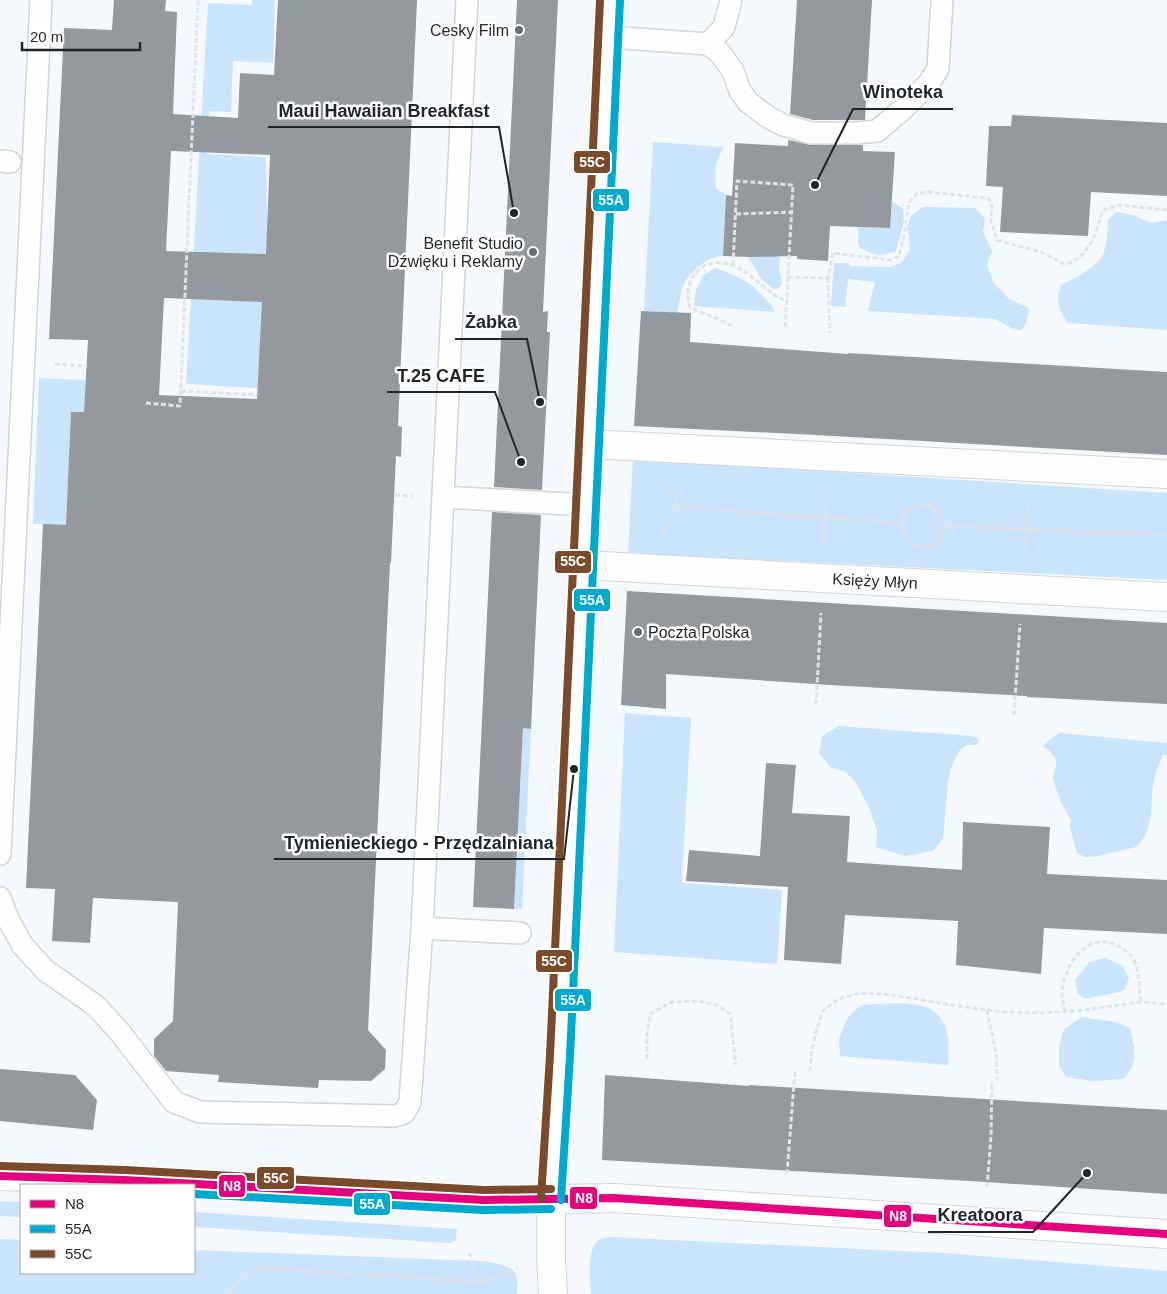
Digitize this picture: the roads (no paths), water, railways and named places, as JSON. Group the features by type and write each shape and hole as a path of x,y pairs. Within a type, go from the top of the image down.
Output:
{"street":[{"path":"553,1294 551,1199 560,1056 610,0"},
{"path":"589,444 1167,474"},
{"name":"Księży Młyn","path":"584,566 1167,597"},
{"path":"0,1176 124,1180 465,1199 614,1198 1167,1234"}],"lane":[{"path":"0,854 41,0"},
{"path":"0,898 8,919 23,946 45,970 96,1006 118,1030 174,1102 200,1112 394,1116 404,1113 410,1102 422,928 467,0"},
{"path":"708,44 724,27 732,0"},
{"path":"609,36 708,44 720,54 733,71 740,91 748,102 768,117 783,125 811,133 877,131 928,84 938,69 942,0"},
{"path":"443,497 587,505"},
{"path":"422,928 520,934"}],"place":[{"name":"Cesky Film","path":"519,30"},
{"name":"Winoteka","path":"815,185"},
{"name":"Maui Hawaiian Breakfast","path":"514,213"},
{"name":"Benefit Studio Dźwięku i Reklamy","path":"533,252"},
{"name":"Żabka","path":"540,402"},
{"name":"T.25 CAFE","path":"521,462"},
{"name":"Poczta Polska","path":"638,632"},
{"name":"Tymienieckiego - Przędzalniana","path":"574,769"},
{"name":"Kreatoora","path":"1087,1173"}]}
